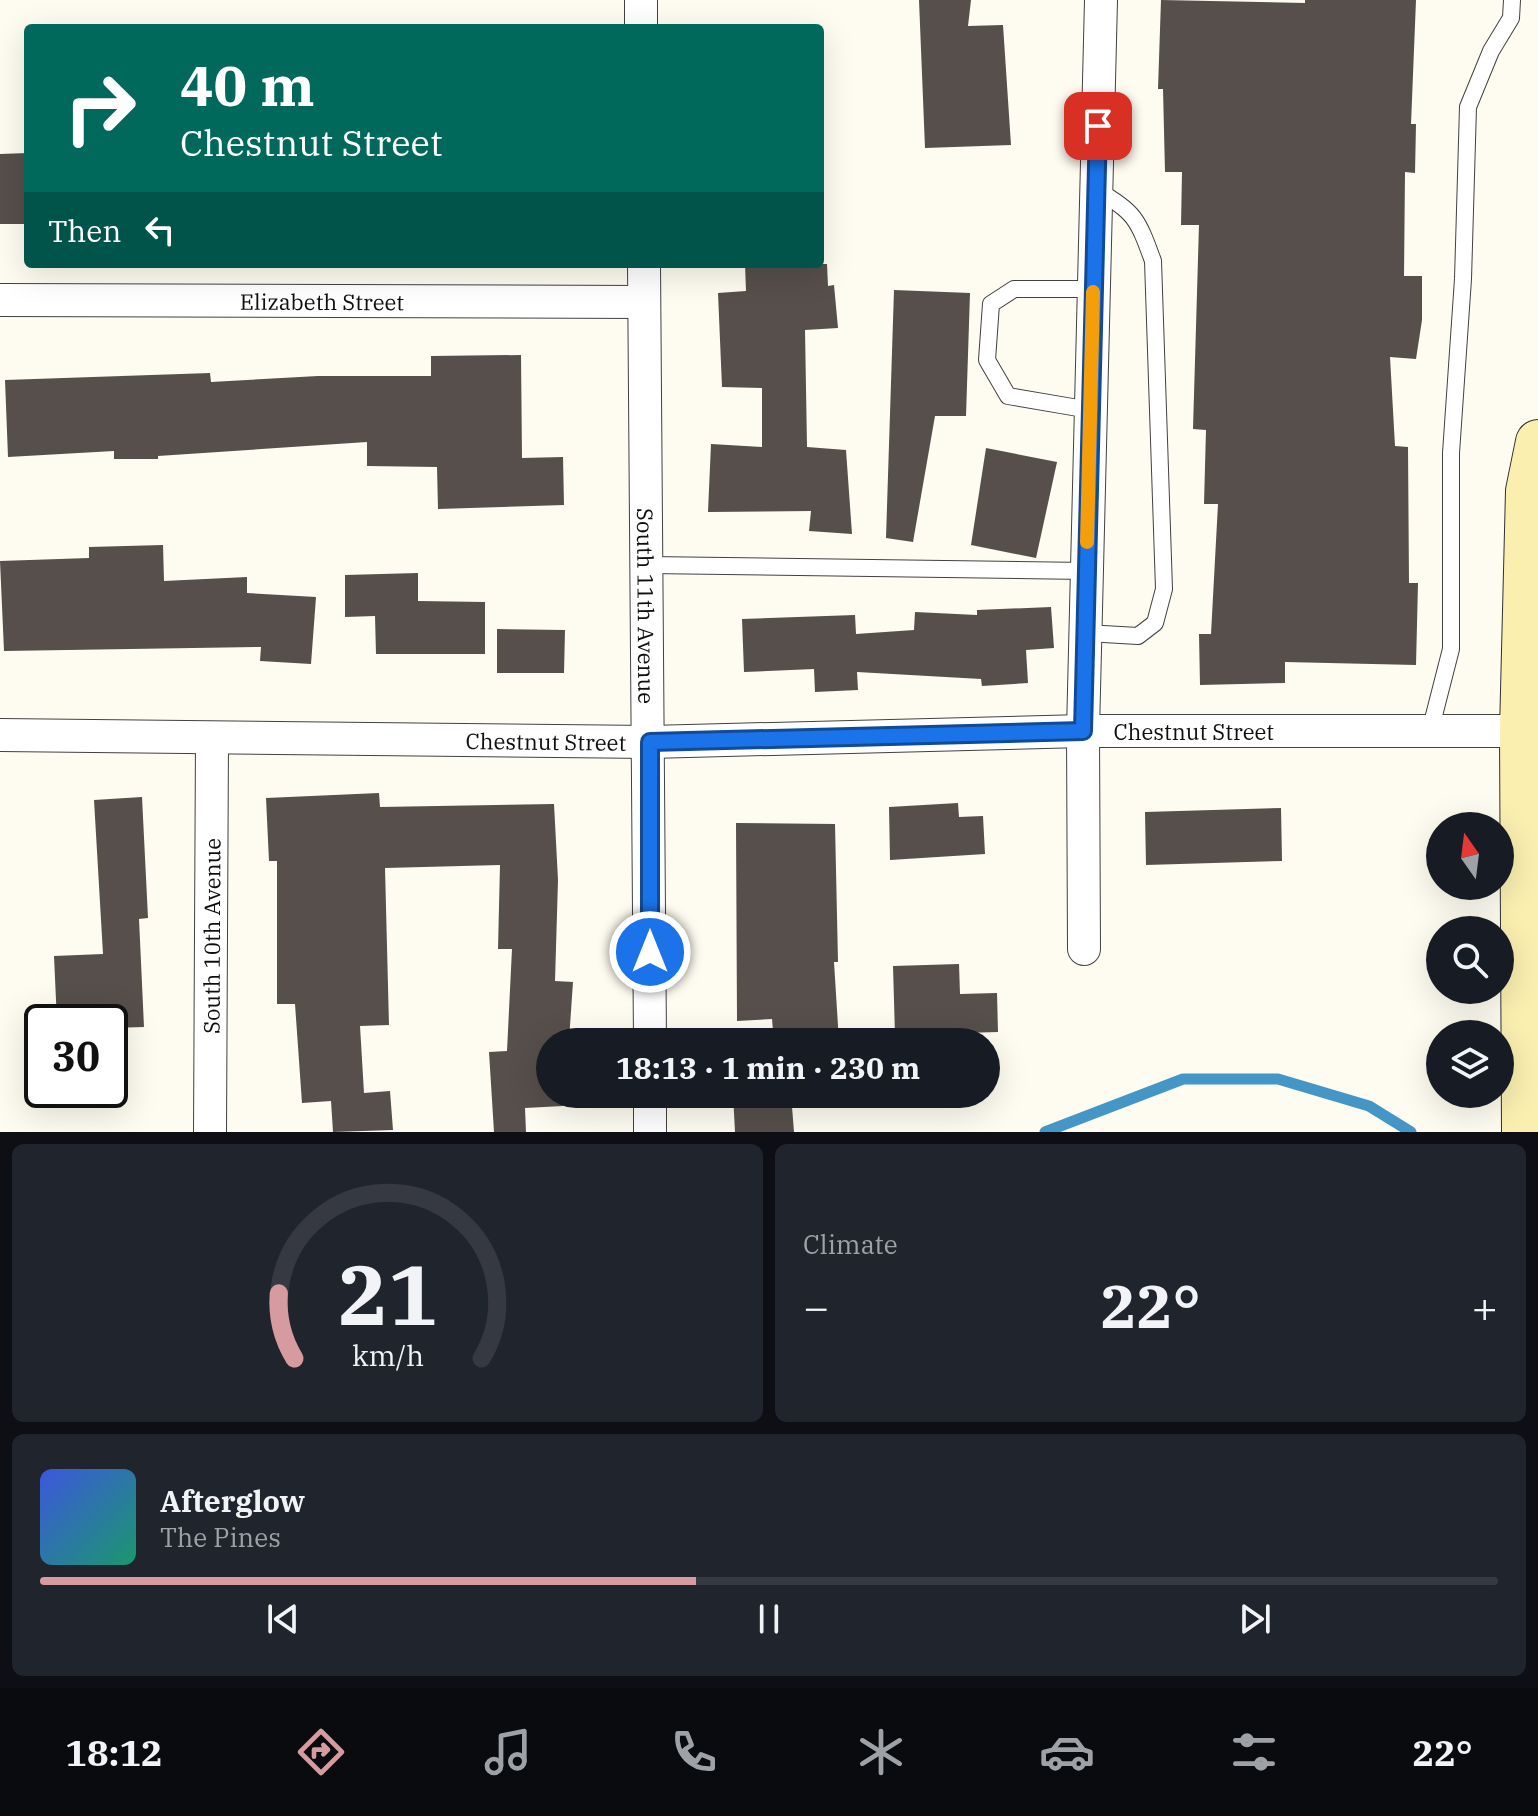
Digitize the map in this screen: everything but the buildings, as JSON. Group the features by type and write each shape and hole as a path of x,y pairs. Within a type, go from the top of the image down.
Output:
{"main road":[{"path":"1524,1132 1522,731 1528,491 1538,442"}],"street":[{"path":"641,0 641,24"},
{"path":"1084,949 1083,731 1101,0"},
{"name":"South 11th Avenue","path":"644,268 650,1028"},
{"name":"Elizabeth Street","path":"0,300 644,302"},
{"name":"Chestnut Street","path":"0,735 650,742 1083,731 1522,731"},
{"name":"South 10th Avenue","path":"210,1132 212,739"},
{"path":"650,1108 650,1132"}],"lane":[{"path":"1430,731 1451,649 1451,453 1463,279 1468,107 1491,51 1511,18 1512,0"},
{"path":"1086,633 1138,636 1155,623 1164,589 1153,261 1141,229 1127,207 1096,190"},
{"path":"1090,410 1008,396 987,360 991,304 1014,289 1093,289"},
{"path":"648,565 1087,571"}],"waterway":[{"path":"1045,1132 1183,1079 1278,1079 1369,1106 1411,1132"}],"slow traffic":[{"path":"1087,542 1093,292"}],"route":[{"path":"650,952 650,742 1083,731 1098,126"}]}
